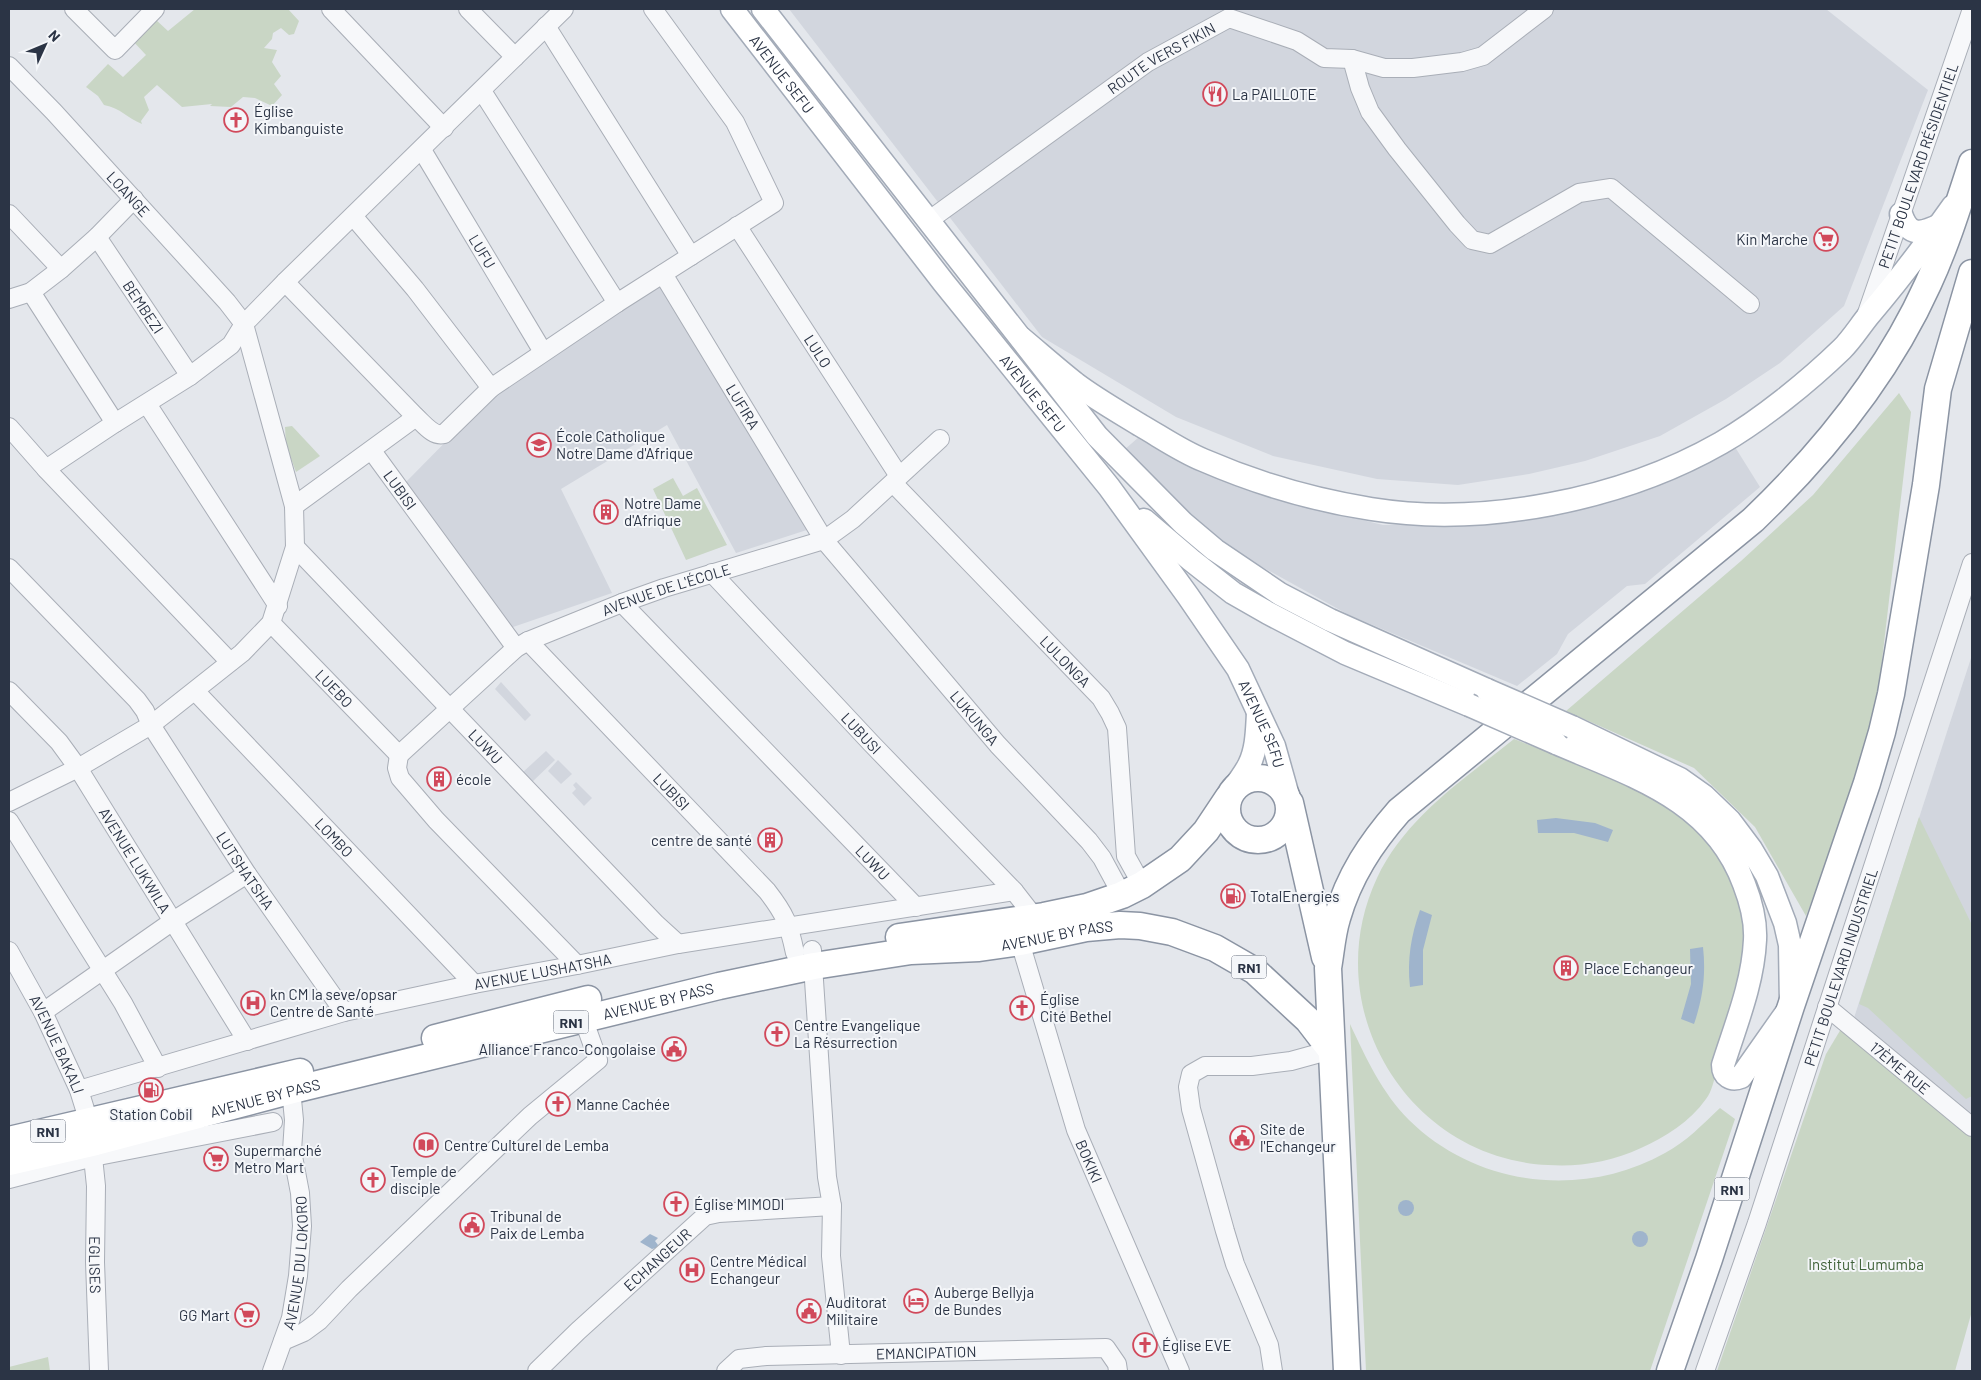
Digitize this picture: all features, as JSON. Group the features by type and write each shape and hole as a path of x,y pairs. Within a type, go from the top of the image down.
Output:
{"highway":[{"path":"1328,968 1336,918 1355,871 1368,849 1405,806 1752,520 1806,467 1839,430 1875,378 1905,329 1931,278 1972,163"},
{"path":"1791,1006 1864,792 1882,732 1891,694 1926,485 1938,389 1972,273"},
{"name":"RN1","path":"1132,890 1180,859 1206,831 1240,782 1249,778 1267,778 1276,782 1283,789 1290,803"},
{"path":"1231,793 1226,809 1228,820 1234,829 1243,836 1253,840 1264,840 1274,836 1283,828 1288,820 1290,803"},
{"path":"1290,803 1328,968 1347,1371"},
{"path":"1309,883 1318,897 1330,903 1346,893"},
{"name":"AVENUE BY PASS","path":"291,1082 714,968 807,956 1033,918 1087,907 1132,890"},
{"name":"AVENUE BY PASS","path":"9,1162 92,1140 257,1090 530,1033 583,1018 719,986 807,956 979,948 1020,942 1086,928 1140,926 1172,932 1215,948 1254,971 1287,998 1308,1020 1331,1050"},
{"name":"RN1","path":"1670,1371 1709,1259 1791,1006"},
{"name":"AVENUE BY PASS","path":"9,1140 92,1140"}],"main road":[{"name":"AVENUE SEFU","path":"732,9 957,299 1109,487 1188,596 1238,668 1274,746 1290,803"},
{"name":"AVENUE SEFU","path":"763,9 1021,338"},
{"path":"1021,338 1077,385 1170,443 1200,459 1292,492 1372,509 1444,514 1511,511 1598,494 1660,472 1721,443 1767,411 1800,386 1843,347 1910,266 1962,193"},
{"path":"1901,214 1904,224 1914,231 1921,232 1940,225"},
{"path":"957,299 978,283"},
{"path":"1021,338 1097,436 1183,523 1215,550 1280,594 1330,620 1488,690 1564,735 1638,778 1676,798 1709,826 1733,857 1752,908 1755,940 1743,1006 1723,1065 1726,1075 1735,1079 1744,1074 1791,1006 1790,945 1785,923 1767,876 1752,849 1730,821 1704,796 1680,779 1564,735 1469,705 1345,653 1233,593 1191,560 1109,487"},
{"path":"1231,793 1249,766 1252,757 1256,742 1258,710"}],"street":[{"path":"74,9 115,50 155,9"},
{"path":"331,9 444,128"},
{"path":"468,9 515,57"},
{"path":"46,470 115,423 190,376 231,345 244,324 285,282 564,9"},
{"path":"285,282 416,418 434,434 444,434 491,388 617,303 774,203 735,122 653,9"},
{"name":"ROUTE VERS FIKIN","path":"928,220 1148,62 1230,18 1297,41 1324,58 1352,59 1384,68 1413,68 1462,62 1483,56 1544,9"},
{"name":"PETIT BOULEVARD RÉSIDENTIEL","path":"1864,321 1972,9"},
{"path":"546,26 691,256"},
{"path":"1352,59 1360,88 1370,112 1403,157 1472,240 1490,244 1580,193 1611,188 1750,304"},
{"name":"LOANGE","path":"9,66 134,199 227,302 244,324"},
{"path":"482,91 617,303"},
{"name":"LUFU","path":"422,150 543,352"},
{"path":"9,298 30,292 61,269 97,237 134,199"},
{"path":"9,214 61,269"},
{"path":"353,216 415,289 491,388"},
{"name":"LULO","path":"737,226 896,480"},
{"name":"BEMBEZI","path":"97,237 190,376"},
{"name":"LUFIRA","path":"663,274 824,540"},
{"path":"30,292 115,423"},
{"path":"9,802 78,768 151,725 242,653 272,623 295,547 294,506 244,324"},
{"path":"147,404 278,606"},
{"path":"294,506 416,418"},
{"path":"9,427 46,470 230,662"},
{"name":"AVENUE DE L'ÉCOLE","path":"399,755 522,644 622,603 712,572 824,540 853,519 940,439"},
{"name":"LUBISI","path":"372,451 522,644 767,891 783,911 807,956"},
{"name":"LULONGA","path":"896,480 1100,698 1110,713 1117,728 1126,856 1132,890"},
{"name":"LUKUNGA","path":"824,540 998,745 1089,841 1132,890"},
{"name":"LUWU","path":"295,547 656,924 678,944"},
{"name":"PETIT BOULEVARD INDUSTRIEL","path":"1705,1371 1757,1223 1972,563"},
{"name":"LUTSHATSHA","path":"9,568 137,700 145,711 151,725 247,874 344,1012"},
{"name":"LUBUSI","path":"712,572 871,743 1014,891 1033,918"},
{"name":"LUWU","path":"622,603 916,907"},
{"name":"LUEBO","path":"272,623 399,755"},
{"name":"AVENUE LUKWILA","path":"9,691 59,742 78,768 247,1041"},
{"name":"LOMBO","path":"195,691 474,984"},
{"path":"399,755 397,768 400,778 436,820 576,966"},
{"path":"9,820 103,971 158,1068"},
{"path":"43,1012 174,921 247,874"},
{"name":"AVENUE LUSHATSHA","path":"79,1090 344,1012 474,984 576,966 678,944 1014,891"},
{"name":"BOKIKI","path":"1020,942 1076,1130 1180,1371"},
{"name":"AVENUE BAKALI","path":"9,952 43,1012 79,1090 92,1140"},
{"path":"807,956 832,1206 831,1256 841,1355"},
{"name":"17ÈME RUE","path":"1827,1007 1972,1128"},
{"path":"283,1341 304,1332 319,1321 349,1289 530,1116 598,1060 583,1018"},
{"path":"1273,1371 1269,1345 1235,1264 1225,1231 1191,1109 1188,1087 1191,1074 1204,1066 1252,1066 1291,1061 1331,1050"},
{"name":"AVENUE DU LOKORO","path":"277,1368 290,1318 298,1276 302,1226 300,1194 292,1151 294,1120 291,1082"},
{"name":"AVENUE DU LOKORO","path":"257,1090 273,1122 292,1151"},
{"path":"9,1179 92,1140 273,1122"},
{"name":"EGLISES","path":"92,1140 96,1186 96,1288 99,1371"},
{"name":"ECHANGEUR","path":"537,1371 585,1324 705,1216 719,1213 832,1206"},
{"name":"EMANCIPATION","path":"726,1371 738,1359 766,1356 1106,1348 1117,1364 1118,1371"}],"shaded area":[{"path":"789,9 1826,9 1928,90 1844,306 1780,363 1726,399 1660,436 1585,461 1529,474 1458,485 1377,479 1273,456 1176,417 1042,337"},
{"name":"École Catholique Notre Dame d'Afrique","path":"659,285 813,528 736,553 667,425 561,489 612,593 507,629 406,482 474,413 511,385"},
{"path":"1139,437 1296,504 1383,525 1501,524 1606,504 1735,447 1760,487 1645,584 1627,586 1568,634 1557,654 1517,686 1349,615 1235,552 1164,492 1124,450"},
{"path":"1972,655 1972,1122 1853,1021"},
{"path":"501,682 531,715 525,721 495,689"},
{"path":"546,751 555,760 531,783 522,773"},
{"path":"558,760 572,774 561,784 548,771"},
{"path":"576,782 592,798 584,806 572,793 576,789 573,785"}],"green space":[{"path":"195,9 288,9 299,21 294,34 289,35 281,28 273,33 272,39 264,48 277,50 272,62 281,76 274,84 282,95 272,106 255,98 243,97 231,107 210,106 212,104 182,107 157,85 144,97 149,110 141,121 142,124 115,108 104,105 98,96 86,87 108,64 123,77 146,55 131,39 155,19 168,31"},
{"path":"1899,393 1911,412 1879,686 1854,792 1806,916 1755,827 1694,768 1566,711 1741,561 1813,495"},
{"path":"292,426 320,456 296,472 286,445 285,427"},
{"path":"673,478 683,496 697,488 727,545 686,560 653,489"},
{"name":"Place Echangeur","path":"1514,739 1621,782 1661,803 1697,827 1703,832 1722,859 1745,914 1745,946 1737,1003 1708,1096 1685,1122 1668,1134 1630,1153 1607,1160 1572,1165 1548,1165 1497,1156 1453,1135 1416,1105 1387,1067 1367,1023 1358,976 1361,927 1377,878 1389,856 1419,818 1456,785"},
{"path":"1919,817 1972,925 1972,1096 1966,1099 1868,1008 1859,1004"},
{"path":"1350,1024 1383,1087 1399,1110 1409,1120 1436,1143 1466,1160 1498,1172 1532,1179 1566,1180 1600,1177 1633,1168 1673,1149 1720,1108 1735,1119 1650,1371 1366,1371"},
{"name":"Institut Lumumba","path":"1841,1029 1972,1137 1972,1311 1955,1371 1717,1371 1826,1054"},
{"path":"48,1357 50,1371 9,1371 9,1367"}],"water":[{"path":"1556,818 1595,823 1613,830 1608,842 1574,833 1538,833 1537,820"},
{"path":"1420,910 1432,915 1423,950 1423,985 1410,987 1410,948"},
{"path":"1703,947 1703,986 1694,1024 1681,1019 1691,984 1690,949"},
{"path":"1403,1200 1409,1200 1414,1205 1412,1214 1403,1216 1398,1211 1398,1205"},
{"path":"1637,1231 1643,1231 1648,1236 1646,1245 1637,1247 1632,1242 1632,1236"},
{"path":"650,1234 658,1238 655,1241 658,1245 656,1248 652,1249 640,1242"}],"place":[{"name":"La PAILLOTE","path":"1215,94"},
{"name":"Église Kimbanguiste","path":"236,120"},
{"name":"Kin Marche","path":"1826,239"},
{"name":"École Catholique Notre Dame d'Afrique","path":"539,445"},
{"name":"Notre Dame d'Afrique","path":"606,512"},
{"name":"école","path":"439,779"},
{"name":"centre de santé","path":"770,840"},
{"name":"TotalEnergies","path":"1233,896"},
{"name":"Place Echangeur","path":"1566,968"},
{"name":"kn CM la seve/opsar Centre de Santé","path":"253,1003"},
{"name":"Église Cité Bethel","path":"1022,1008"},
{"name":"Centre Evangelique La Résurrection","path":"777,1034"},
{"name":"Alliance Franco-Congolaise","path":"674,1049"},
{"name":"Station Cobil","path":"151,1090"},
{"name":"Manne Cachée","path":"558,1104"},
{"name":"Site de l'Echangeur","path":"1242,1138"},
{"name":"Centre Culturel de Lemba","path":"426,1145"},
{"name":"Supermarché Metro Mart","path":"216,1159"},
{"name":"Temple de disciple","path":"373,1180"},
{"name":"Église MIMODI","path":"676,1204"},
{"name":"Tribunal de Paix de Lemba","path":"472,1225"},
{"name":"Centre Médical Echangeur","path":"692,1270"},
{"name":"Auberge Bellyja de Bundes","path":"916,1301"},
{"name":"Auditorat Militaire","path":"809,1311"},
{"name":"GG Mart","path":"247,1315"},
{"name":"Église EVE","path":"1145,1345"}]}
